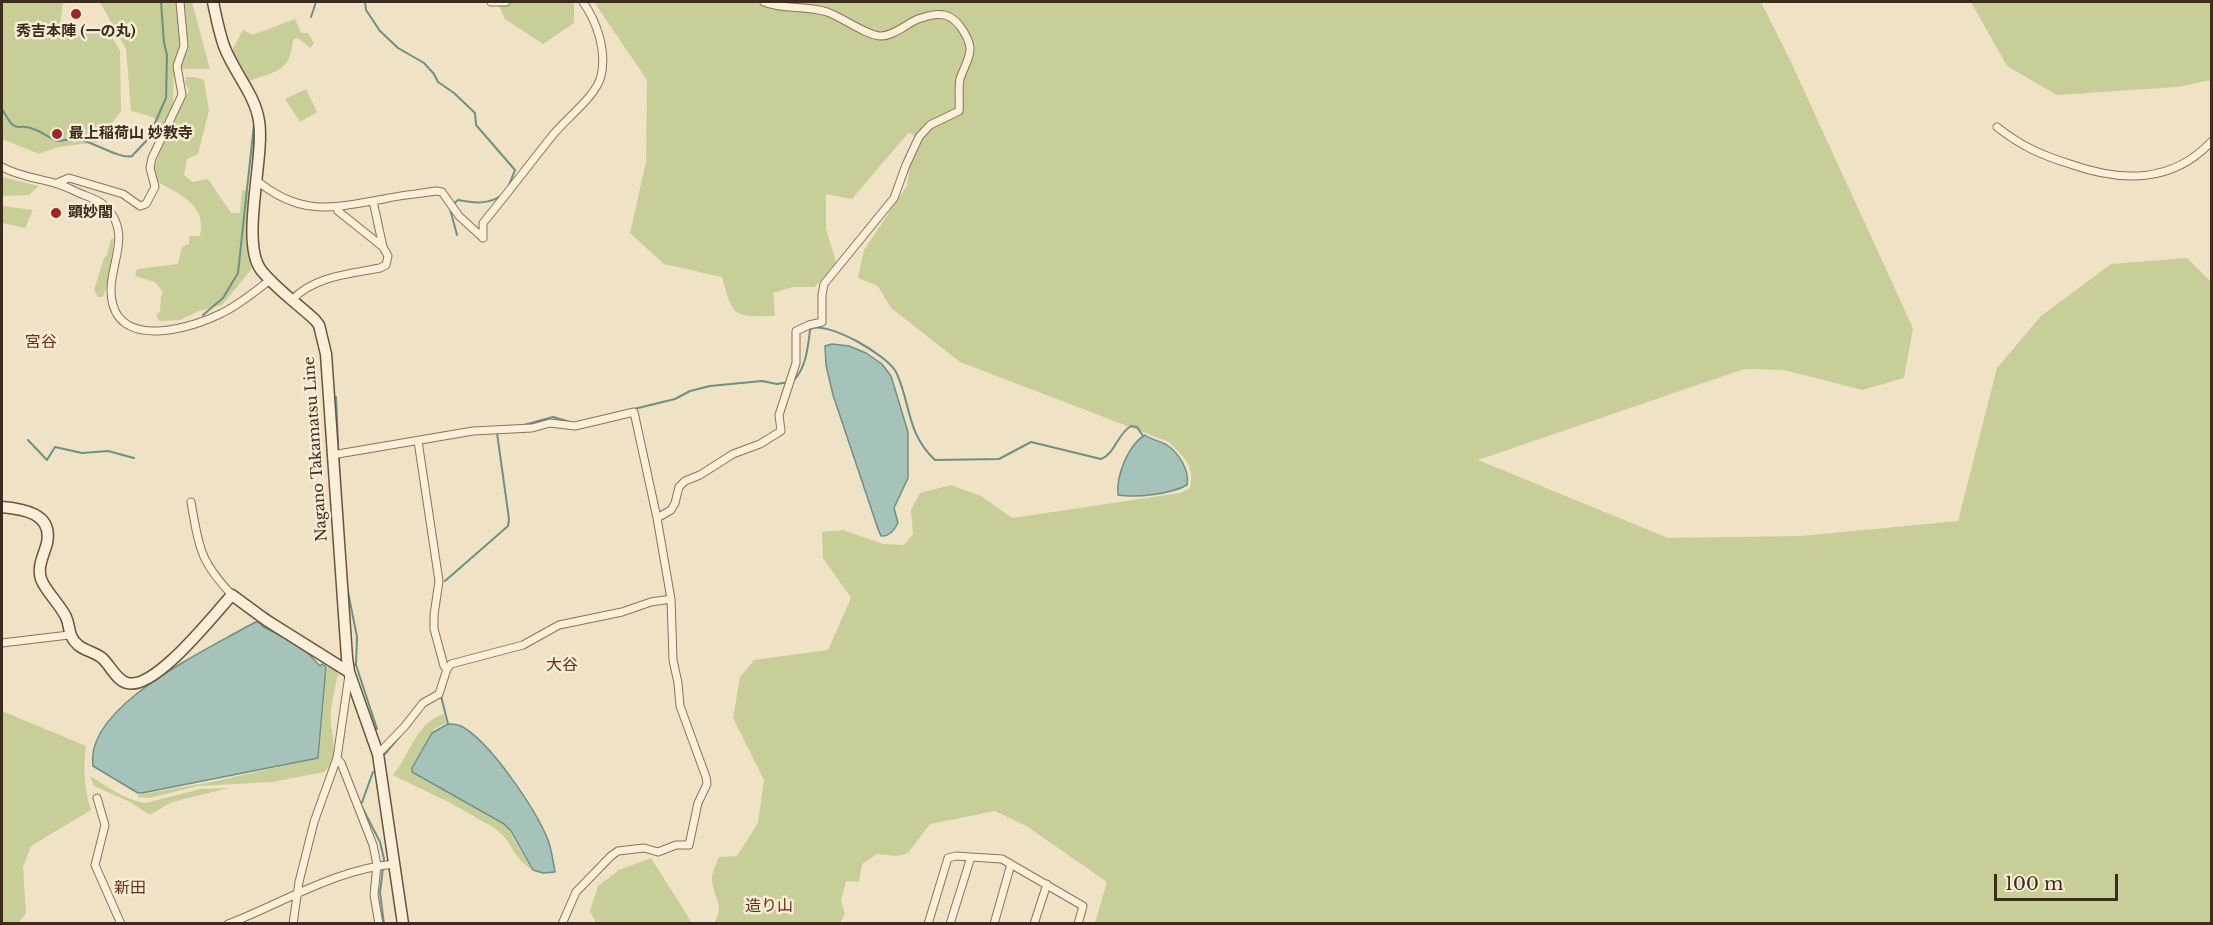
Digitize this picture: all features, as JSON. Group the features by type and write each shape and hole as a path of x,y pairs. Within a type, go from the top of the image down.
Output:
{"main road":[{"name":"Nagano Takamatsu Line","path":"213,2 224,47 259,118 253,221 254,252 261,270 319,325 326,354 337,454 342,597 349,672 378,754 385,865 403,924"},
{"path":"2,507 25,509 38,516 47,531 47,543 40,564 42,582 67,619 69,635 79,646 102,659 122,681 128,684 138,683 159,671 172,660 232,595 265,619 349,672"}],"street":[{"path":"57,183 69,178 123,194 140,206 146,204 155,187 150,168 152,158 182,95 177,66 184,46 180,2"},
{"path":"492,2 506,2"},
{"path":"256,180 272,193 302,205 337,207 435,191 442,192 459,216 483,238 483,223 553,134 595,88 601,78 602,45 590,11 583,2"},
{"path":"657,518 671,510 679,487 685,481 700,475 734,454 760,444 781,431 779,415 796,363 796,330 822,322 824,285 894,198 919,137 930,125 959,111 961,78 970,52 970,42 957,20 947,15 934,15 882,36 873,35 825,11 806,7 775,6 764,2"},
{"path":"1997,127 2016,142 2036,153 2105,175 2154,174 2176,168 2200,154 2211,141"},
{"path":"4,170 57,183 100,202 113,215 119,228 120,241 112,287 112,302 116,314 131,328 162,331 213,317 224,312 271,279"},
{"path":"293,299 308,286 319,281 386,265 388,256 383,247 374,201"},
{"path":"337,207 338,211 383,247"},
{"path":"337,454 473,431 532,428 550,423 575,426 634,412 657,518 671,599 673,660 680,705 707,784 699,803 689,845 676,844 658,852 644,849 618,851 576,892 562,924"},
{"path":"418,441 439,581 434,629 444,666 447,669"},
{"path":"190,502 204,559 213,575 232,595"},
{"path":"378,754 423,703 440,694 447,669 451,664 523,645 559,625 671,599"},
{"path":"2,643 69,635"},
{"path":"293,924 297,894 314,822 337,758 349,672"},
{"path":"337,758 373,845 385,865"},
{"path":"97,798 105,825 95,865 121,924"},
{"path":"928,924 948,858 956,856 1002,859 1047,884 1083,906 1078,924"},
{"path":"950,924 971,857"},
{"path":"993,924 1011,864"},
{"path":"228,924 360,869 385,865"},
{"path":"379,924 374,895 385,865"},
{"path":"1035,924 1047,884"}],"green space":[{"name":"最上稲荷山 妙教寺","path":"2,2 63,2 60,27 89,34 107,28 120,51 121,111 98,142 58,147 39,154 2,139"},
{"path":"100,2 192,2 210,69 174,69 173,105 161,127 153,117 131,111 126,49"},
{"path":"497,2 574,2 574,23 543,44 505,19"},
{"path":"594,2 1761,2 1913,328 1904,378 1862,390 1784,370 1744,369 1478,460 1668,538 1801,536 1958,521 1997,368 2041,316 2111,264 2187,258 2212,283 2211,923 1095,923 1107,882 1028,827 995,811 930,824 908,853 898,856 877,854 862,864 859,882 846,881 841,901 845,914 840,923 714,923 719,907 712,881 714,869 719,857 737,856 758,823 764,780 733,718 740,677 754,660 828,650 851,598 823,558 822,532 843,530 883,544 904,545 913,534 911,510 920,493 951,485 981,496 1012,518 1180,493 1190,488 1191,473 1184,457 1169,442 960,362 891,308 878,286 858,278 864,250 907,186 910,166 921,141 909,132 852,199 826,194 826,229 836,262 815,287 793,287 773,293 775,316 742,315 732,307 722,277 664,264 630,233 646,162 647,80"},
{"path":"1971,2 2211,2 2211,80 2177,87 2057,95 2007,66"},
{"path":"295,19 301,33 308,33 314,43 310,48 298,38 293,39 289,58 280,69 249,81 231,52 243,30 253,35"},
{"path":"186,77 204,80 209,111 198,154 187,159 184,175 192,182 208,179 231,213 240,213 242,190 250,191 247,242 251,270 222,305 199,311 180,320 159,321 156,315 160,312 163,292 155,282 135,276 137,269 178,264 182,247 189,244 189,236 200,236 201,225 195,208 182,196 156,181 154,169 189,90 185,83"},
{"path":"306,89 317,112 300,122 285,99"},
{"path":"2,177 39,186 29,195 2,196"},
{"path":"2,206 33,210 25,228 2,223"},
{"path":"111,239 114,239 109,280 103,297 98,297 94,290"},
{"path":"330,663 339,675 331,713 333,756 324,772 272,782 198,786 149,798 138,797 138,795 211,782 319,758 327,669"},
{"path":"2,711 86,746 85,778 91,810 31,846 23,867 26,913 19,923 2,923"},
{"path":"444,714 446,723 434,729 410,772 507,827 532,870 521,861 504,836 492,827 393,775 420,732 434,718"},
{"path":"90,776 124,796 146,803 200,789 229,788 172,802 150,815 130,802 94,786"},
{"path":"651,858 692,923 596,923 590,911 598,886 619,870"}],"water":[{"path":"832,344 849,346 866,353 882,364 891,376 908,432 908,478 894,508 898,523 887,535 881,536 878,529 833,395 826,365 825,346"},
{"path":"1145,435 1167,445 1176,453 1185,468 1187,485 1172,491 1154,494 1118,495 1121,470 1128,453"},
{"path":"267,613 272,617 267,617 262,626 302,647 320,666 322,664 326,667 318,758 142,793 138,793 93,766 95,744 107,723 126,703 176,666 246,627 256,622 260,623"},
{"path":"448,724 459,725 473,734 511,777 542,827 549,844 555,872 543,873 533,870 511,831 504,824 412,772 412,768 432,733"}],"waterway":[{"path":"2,109 14,126 29,127 58,141 77,139 121,155 132,156 148,139 166,98 167,55 161,2"},
{"path":"311,17 316,2"},
{"path":"365,2 366,10 380,31 398,48 424,63 438,82 454,93 475,113 476,125 515,170 509,185"},
{"path":"203,315 223,298 238,273 254,124"},
{"path":"452,205 458,200 486,202 502,195"},
{"path":"450,209 457,235"},
{"path":"794,380 804,363 812,328 832,330 858,342 882,357 896,372 914,428 926,450 935,460 999,459 1031,442 1101,459 1110,453 1122,434 1131,426 1137,427 1143,436"},
{"path":"634,409 675,399 690,391 710,386 762,381 777,384 789,382"},
{"path":"336,397 340,488"},
{"path":"524,425 553,417 570,422"},
{"path":"445,581 508,526 509,519 497,433"},
{"path":"28,440 47,460 55,447 82,453 108,451 134,458"},
{"path":"348,592 357,637 356,665"},
{"path":"353,664 356,665 377,729"},
{"path":"439,698 441,696 448,724"},
{"path":"385,754 411,723"},
{"path":"373,772 361,805 380,842 384,859 380,893 384,924"}],"place":[{"name":"秀吉本陣 (一の丸)","path":"76,14"},
{"name":"最上稲荷山 妙教寺","path":"57,134"},
{"name":"顕妙閣","path":"56,213"}],"district":[{"name":"宮谷","path":"41,342"},
{"name":"大谷","path":"562,665"},
{"name":"新田","path":"130,888"},
{"name":"造り山","path":"769,906"}]}
